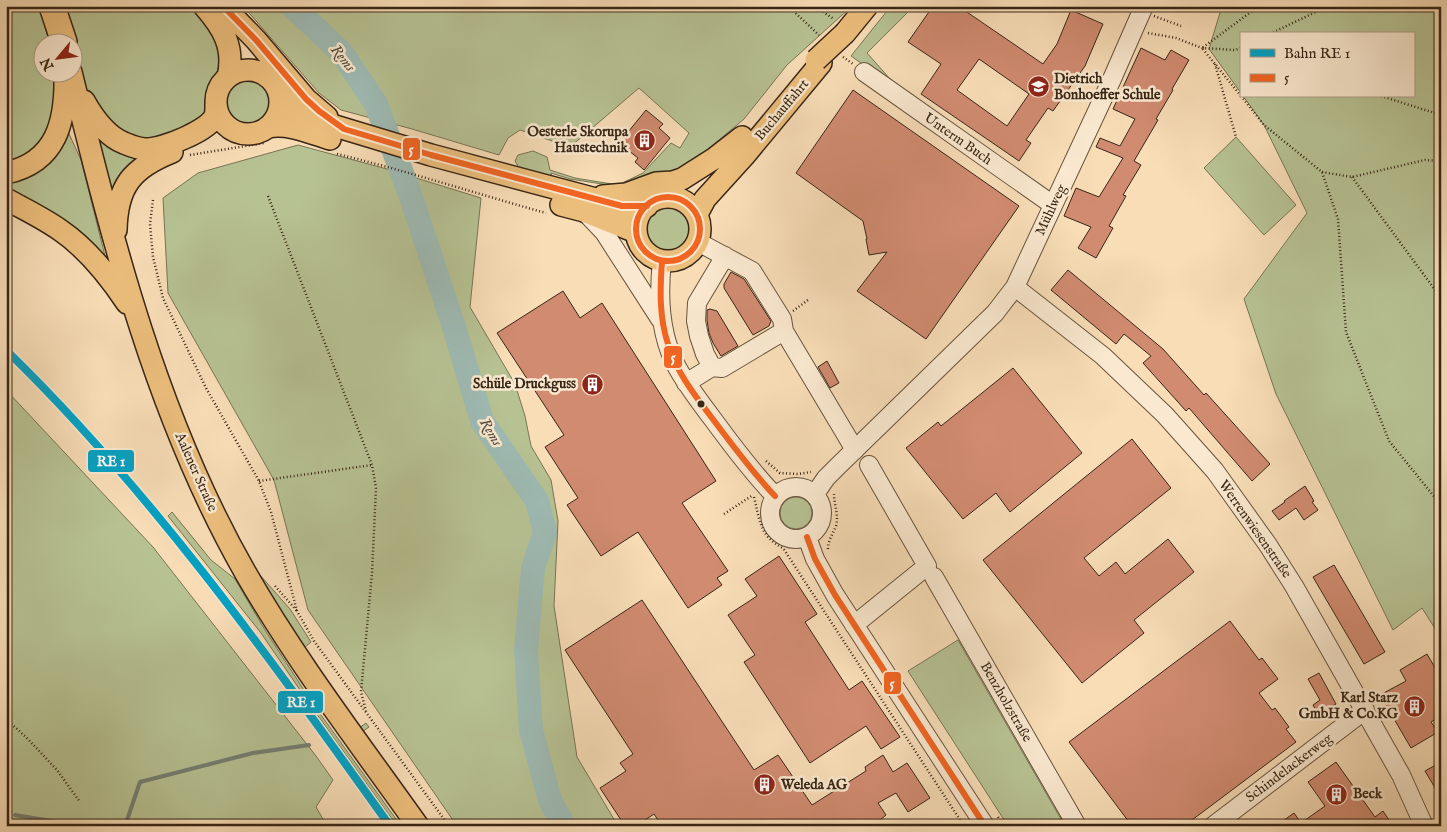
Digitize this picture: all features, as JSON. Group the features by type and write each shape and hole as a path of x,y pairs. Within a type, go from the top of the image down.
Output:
{"highway":[{"path":"52,6 61,32"}],"main road":[{"path":"204,6 218,24 227,43 231,64 228,77"},
{"path":"215,6 262,73"},
{"path":"223,6 256,40 306,99 354,142"},
{"path":"690,208 696,190 742,137 847,31 867,6"},
{"name":"Buchauffahrt","path":"690,208 705,198 744,156 818,61"},
{"path":"73,82 86,105 110,135 121,142 146,149 159,148 194,133 207,124 215,116 216,96 219,88 228,77 242,70 256,70 270,78 280,96 278,113 267,135"},
{"path":"6,173 19,170 35,162 48,149 58,133 68,82"},
{"name":"Aalener Straße","path":"72,82 116,245 158,382 208,500 245,571 285,637 418,826"},
{"path":"280,96 298,112 354,142"},
{"path":"216,104 222,121 229,128 238,132"},
{"path":"267,135 279,125 354,142 437,169 585,204 647,206"},
{"path":"116,245 116,219 121,196 128,181 139,169 159,157 228,132 249,134 259,132 267,135"},
{"path":"585,204 626,194 656,183 673,182 682,179 715,158 742,137"},
{"path":"674,198 690,208 700,223 698,242 694,249 680,260 671,262 652,258 644,251 636,232 638,218 647,206 655,200 674,198"},
{"path":"6,199 54,226 77,243 115,284 139,321"},
{"path":"585,204 636,232"}],"street":[{"name":"Mühlweg","path":"815,494 826,478 995,313 1015,287 1143,9"},
{"name":"Unterm Buch","path":"864,72 1054,205"},
{"path":"585,204 663,324"},
{"path":"698,242 752,271 782,319 784,331 855,450"},
{"path":"712,367 699,336 696,321 697,303 725,256"},
{"path":"662,261 660,292 663,324 673,358 686,382 741,456 775,496"},
{"name":"Werrenwiesenstraße","path":"1015,287 1115,368 1165,415 1215,471 1268,545 1294,586 1401,775 1424,826"},
{"path":"686,382 712,367 722,368 784,331"},
{"path":"854,625 927,566 870,465"},
{"path":"799,486 815,494 820,501 822,517 819,526 814,532 807,537 793,539 780,534 775,529 770,516 775,496 782,490 799,486"},
{"path":"807,537 815,559 835,595 986,826"},
{"name":"Benzholzstraße","path":"934,578 1077,826"},
{"name":"Schindelackerweg","path":"1214,826 1365,710"}],"path":[{"path":"788,6 813,30"},
{"path":"814,6 847,31"},
{"path":"1202,48 1259,6"},
{"path":"1274,32 1328,6"},
{"path":"1143,9 1181,26"},
{"path":"1133,31 1176,38 1202,48 1240,52"},
{"path":"1202,48 1240,95"},
{"path":"1235,50 1240,48"},
{"path":"1214,62 1236,137"},
{"path":"1243,98 1264,125 1322,172 1352,177 1425,160 1441,161"},
{"path":"1387,98 1441,115"},
{"path":"188,156 267,135"},
{"path":"354,142 437,169 472,192 551,214"},
{"path":"1322,172 1338,219 1346,332 1389,441 1441,505"},
{"path":"1352,177 1441,298"},
{"path":"268,196 372,465 376,488 372,573 361,692 366,712"},
{"path":"153,200 150,224 153,257 163,298 206,388 259,481 271,512 297,610"},
{"path":"259,481 372,465"},
{"path":"776,470 780,473 798,474 813,472 816,469"},
{"path":"829,553 830,537 836,526 837,514 834,491"},
{"path":"724,514 753,495 761,527 767,537 783,548 964,826"},
{"path":"274,585 297,610 314,641 449,826"},
{"path":"6,719 57,770 80,802"}],"green space":[{"path":"6,6 40,6 46,32 32,32 32,82 56,82 51,134 23,158 6,163"},
{"path":"63,6 195,6 218,39 221,63 209,89 205,113 195,127 151,142 116,131 90,99 82,76 82,32 70,32"},
{"path":"243,6 852,6 787,65 744,119 686,168 621,187 570,179 551,173 552,177 519,168 515,161 518,155 533,151 547,157 550,170 575,178 618,185 643,173 671,143 680,148 689,133 639,88 570,147 520,130 508,138 499,155 341,110 319,93"},
{"path":"891,6 914,6 867,53 891,80 889,83 851,56"},
{"path":"1222,6 1441,6 1441,638 1422,608 1393,630 1276,394 1244,299 1307,213 1264,125 1244,98 1414,98 1414,32 1240,32 1240,92 1209,49"},
{"path":"248,77 258,79 266,84 271,92 273,102 271,112 266,120 258,125 248,127 238,125 230,120 225,112 223,102 225,92 230,84 238,79"},
{"path":"65,125 81,160 108,268 6,193 6,176"},
{"path":"91,129 144,156 114,196 104,182"},
{"path":"1236,137 1296,205 1264,235 1204,168"},
{"path":"298,145 387,169 481,198 470,307 515,384 525,416 531,446 551,480 558,521 554,606 577,757 618,826 457,826 308,610 274,480 168,293 163,198 198,173"},
{"path":"665,206 675,206 687,213 694,225 694,235 687,247 675,254 665,254 657,250 650,243 646,235 646,225 650,217 657,210"},
{"path":"6,390 153,547 316,756 333,780 316,807 327,826 6,826"},
{"path":"796,497 807,502 812,513 807,524 796,529 785,524 780,513 785,502"},
{"path":"172,512 211,560 235,579 265,630 313,704 401,826 397,826 261,633 168,516"},
{"path":"244,557 290,609 311,642 304,648 359,728 366,723 369,727 362,732 432,826 424,826 356,731"},
{"path":"958,640 1065,826 1008,826 908,671"}],"building":[{"name":"Dietrich Bonhoeffer Schule","path":"933,6 958,6 1043,64 1057,44 1071,10 1103,24 1085,66 1053,111 1048,108 1026,140 1031,143 1019,161 921,94 941,64 908,42","holes":["979,59 1029,94 1007,126 957,90"]},
{"path":"1141,48 1165,60 1171,50 1189,60 1134,161 1141,165 1123,195 1126,196 1109,226 1113,228 1096,258 1078,248 1091,227 1064,216 1076,188 1099,197 1123,158 1096,147 1100,138 1120,146 1135,119 1113,109"},
{"path":"853,90 1019,206 926,339 857,291 887,252 869,255 863,221 796,173"},
{"name":"Oesterle Skorupa Haustechnik","path":"646,110 663,124 659,128 670,138 644,170 635,162 638,158 619,143"},
{"path":"1068,270 1163,349 1204,395 1206,393 1270,464 1252,481 1189,408 1186,411 1143,363 1151,356 1124,334 1116,344 1051,290"},
{"path":"731,272 744,279 771,321 769,326 753,335 724,288 724,284"},
{"name":"Schüle Druckguss","path":"563,291 580,318 602,303 716,481 682,503 728,571 717,578 722,585 688,608 638,532 601,556 567,505 578,498 545,447 564,435 497,333"},
{"path":"707,310 717,311 738,346 721,356 709,333"},
{"path":"827,361 839,383 830,388 818,367"},
{"path":"1013,368 1082,453 1010,512 996,493 963,519 906,448 938,422 941,426"},
{"path":"1132,439 1171,488 1084,558 1099,576 1116,562 1125,574 1168,539 1194,572 1134,620 1144,633 1082,683 983,560"},
{"path":"1305,486 1318,510 1304,520 1296,508 1279,520 1272,511"},
{"path":"779,556 817,614 805,622 849,690 862,681 900,737 881,749 866,726 810,763 744,662 755,655 728,615 757,596 745,579"},
{"path":"1334,565 1385,652 1364,664 1313,577"},
{"path":"642,600 754,770 778,755 812,805 866,771 865,767 883,755 893,772 907,763 930,798 908,812 896,793 878,803 886,815 879,821 877,826 662,826 654,814 636,826 625,826 600,788 626,771 620,763 633,754 565,650"},
{"path":"1230,621 1259,660 1262,658 1278,679 1259,693 1272,710 1275,708 1289,727 1286,729 1296,742 1184,826 1132,826 1069,742"},
{"name":"Karl Starz GmbH & Co.KG","path":"1427,654 1441,678 1441,716 1431,722 1438,732 1411,748 1380,695 1406,681 1400,670"},
{"path":"1319,673 1336,704 1318,714 1313,705 1320,700 1308,679"},
{"name":"Beck","path":"1336,762 1375,817 1383,811 1393,826 1276,826 1294,813 1301,823 1325,806 1308,782"},
{"path":"1441,762 1441,798 1425,771"}],"waterway":[{"name":"Rems","path":"292,6 342,53 376,104 410,194 454,327 482,421 537,501 545,532 533,568 526,650 531,730 550,800 564,826"},
{"path":"125,826 140,782 253,753 309,745"},
{"path":"15,815 82,826"}],"transit line":[{"name":"5","path":"223,6 256,40 306,99 344,129 431,155 622,206 647,206"},
{"name":"5","path":"668,197 686,202 691,206 695,211 700,229 695,247 691,252 686,256 668,261 650,256 645,252 641,247 636,229 641,211 645,206 650,202 668,197"},
{"name":"5","path":"662,261 663,324 672,355 688,385 701,404 744,460 775,496"},
{"path":"6,350 60,405 161,520 255,640 390,826"},
{"name":"5","path":"807,537 815,559 835,595 985,826"}],"place":[{"name":"Dietrich Bonhoeffer Schule","path":"1038,87"},
{"name":"Oesterle Skorupa Haustechnik","path":"644,140"},
{"name":"Schüle Druckguss","path":"592,384"},
{"name":"Karl Starz GmbH & Co.KG","path":"1414,706"},
{"name":"Weleda AG","path":"765,785"},
{"name":"Beck","path":"1337,794"}]}
